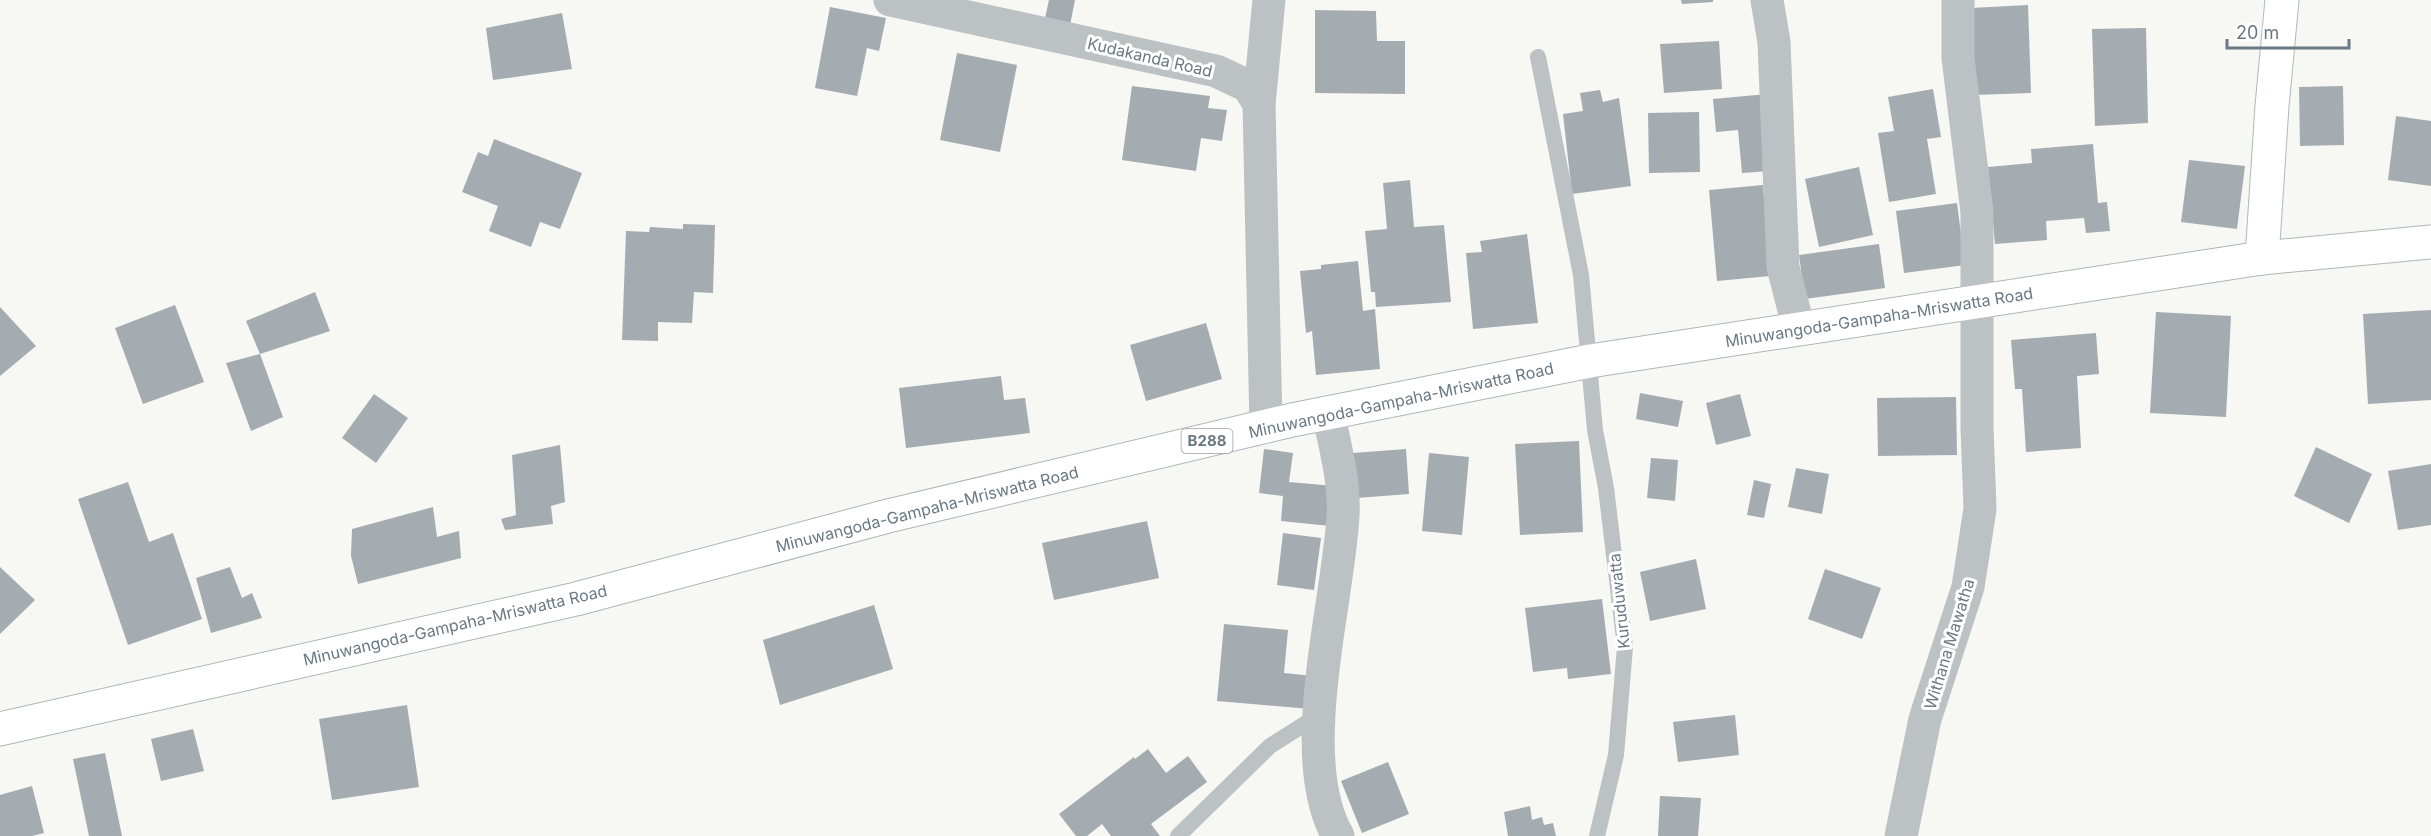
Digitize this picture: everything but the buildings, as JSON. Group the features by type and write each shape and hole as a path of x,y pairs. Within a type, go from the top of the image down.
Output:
{"main road":[{"path":"2262,258 2271,106 2283,0"},
{"name":"Minuwangoda-Gampaha-Mriswatta Road","path":"0,729 576,599 888,516 1328,412 1590,363 1799,329 1976,304 2262,258 2431,242"}],"street":[{"name":"Kudakanda Road","path":"890,0 1216,71 1248,86 1259,104"},
{"path":"1266,427 1259,104 1269,0"},
{"path":"1767,0 1774,42 1783,267 1799,329"},
{"name":"Withana Mawatha","path":"1901,836 1926,719 1968,587 1980,509 1977,427 1977,213 1959,58 1958,0"},
{"path":"1328,412 1343,482 1343,516 1319,715 1319,775 1338,836"}],"lane":[{"name":"Kuruduwatta","path":"1538,57 1581,275 1594,430 1606,488 1625,647 1616,755 1597,836"},
{"path":"1178,836 1270,746 1319,715"}]}
